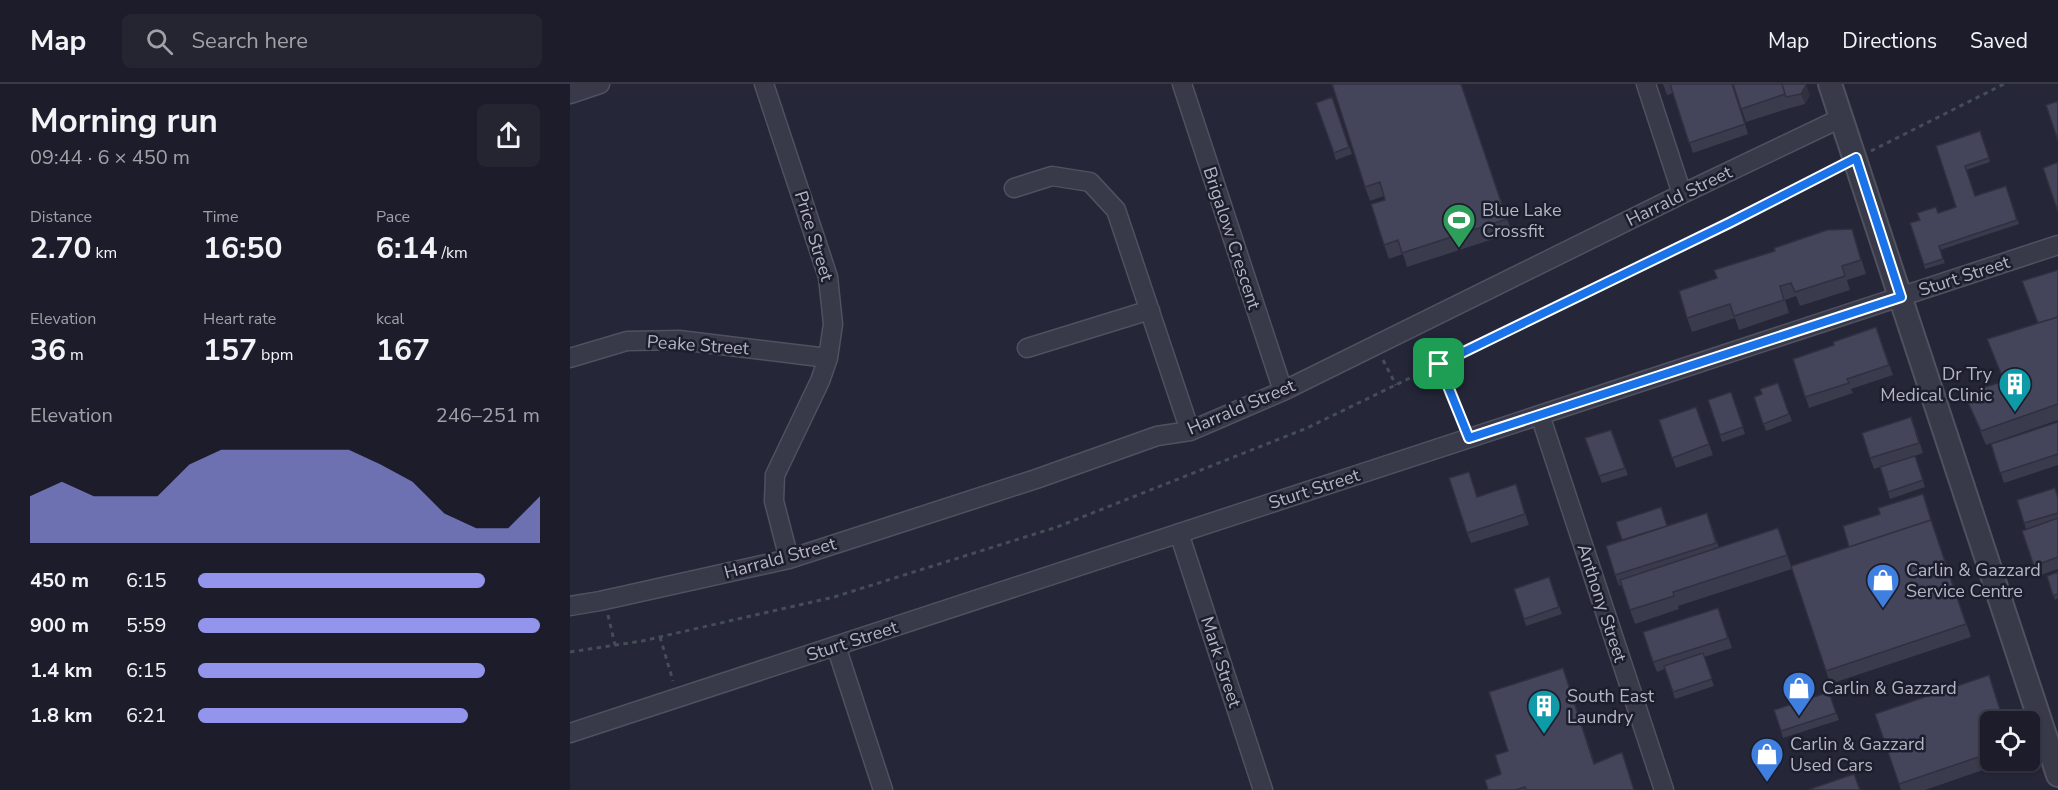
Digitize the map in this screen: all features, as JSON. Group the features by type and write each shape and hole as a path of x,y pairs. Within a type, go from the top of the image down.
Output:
{"street":[{"path":"570,94 600,84"},
{"name":"Price Street","path":"764,84 828,277 833,324 828,358 820,381 775,475 774,501 789,559"},
{"name":"Brigalow Crescent","path":"1182,84 1283,391"},
{"path":"1646,84 1682,194"},
{"path":"1830,84 2058,775"},
{"name":"Harrald Street","path":"570,606 789,559 1036,479 1157,436 1190,431 1283,391 1841,118"},
{"path":"1014,188 1052,176 1090,182 1116,210 1190,431"},
{"name":"Sturt Street","path":"570,733 2058,245"},
{"path":"1027,348 1150,310"},
{"name":"Peake Street","path":"570,358 627,341 669,340 828,358"},
{"name":"Anthony Street","path":"1539,415 1664,790"},
{"name":"Mark Street","path":"1179,533 1263,790"},
{"path":"836,646 884,790"}],"path":[{"path":"570,652 660,637 834,597 1057,527 1307,428 1729,223 2004,84"},
{"path":"1375,346 1396,385"},
{"path":"1439,364 1469,438"},
{"path":"600,601 607,610 615,645"},
{"path":"660,637 677,698"}],"building":[{"path":"1332,84 1461,84 1507,219 1402,253 1398,240 1384,245 1371,204 1385,200 1380,182 1365,187"},
{"path":"1670,84 1732,84 1745,124 1689,143"},
{"path":"1733,84 1782,84 1785,94 1741,109"},
{"path":"1782,84 1806,85 1801,94 1786,97"},
{"path":"1332,97 1349,147 1334,153 1316,103"},
{"path":"2058,101 2058,141 2046,105"},
{"path":"1980,131 1989,158 1965,166 1975,196 2006,186 2017,220 1939,246 1943,259 1924,265 1910,223 1920,220 1917,213 1936,207 1938,213 1956,207 1936,146"},
{"path":"2058,162 2058,212 2043,168"},
{"path":"1852,229 1861,260 1842,266 1845,276 1795,292 1791,283 1780,286 1784,300 1734,316 1730,304 1687,318 1679,291 1717,278 1714,270 1775,251 1774,248 1827,230"},
{"path":"2058,270 2058,317 2038,323 2022,281"},
{"path":"2058,317 2058,404 1981,431 1964,394 2004,381 1987,339"},
{"path":"1876,327 1889,365 1847,379 1849,383 1805,397 1793,359"},
{"path":"1778,383 1789,414 1763,424 1754,397 1762,394 1760,389"},
{"path":"1731,392 1743,427 1720,435 1708,400"},
{"path":"1696,407 1709,444 1672,458 1659,420"},
{"path":"1911,417 1919,443 1870,458 1862,433"},
{"path":"2058,422 2058,454 2000,473 1991,444"},
{"path":"1611,430 1625,468 1599,476 1585,438"},
{"path":"1915,456 1923,480 1888,492 1880,467"},
{"path":"1469,472 1477,497 1516,484 1525,514 1467,533 1449,478"},
{"path":"2055,488 2058,513 2024,523 2017,500"},
{"path":"1923,494 1931,520 1849,547 1843,526 1880,514 1878,508"},
{"path":"1661,507 1667,526 1622,540 1616,522"},
{"path":"1707,513 1716,543 1615,575 1606,546"},
{"path":"2058,518 2058,557 2034,566 2022,531"},
{"name":"Carlin & Gazzard Service Centre","path":"1931,520 1966,624 1826,671 1791,566"},
{"path":"1778,528 1787,555 1673,592 1674,596 1630,610 1620,580"},
{"path":"2058,572 2058,594 2053,596 2047,576"},
{"path":"1549,577 1559,607 1524,619 1514,589"},
{"path":"1718,608 1728,638 1653,662 1643,632"},
{"path":"1703,653 1712,679 1673,692 1664,666"},
{"name":"South East Laundry","path":"1563,668 1594,764 1622,752 1634,790 1526,790 1525,787 1515,790 1488,790 1485,780 1501,774 1495,755 1508,751 1489,692"},
{"path":"1989,675 2000,711 1980,711 1980,756 1899,784 1875,714"},
{"path":"1829,692 1836,713 1781,731 1774,710"},
{"path":"1854,774 1860,790 1810,789"}],"place":[{"name":"Blue Lake Crossfit","path":"1459,249"},
{"name":"Dr Try Medical Clinic","path":"2015,413"},
{"name":"Carlin & Gazzard Service Centre","path":"1883,609"},
{"name":"Carlin & Gazzard","path":"1799,717"},
{"name":"South East Laundry","path":"1544,735"},
{"name":"Carlin & Gazzard Used Cars","path":"1767,783"}],"route":[{"path":"1856,158 1901,297 1469,438 1439,364 1729,223 1856,158"}]}
